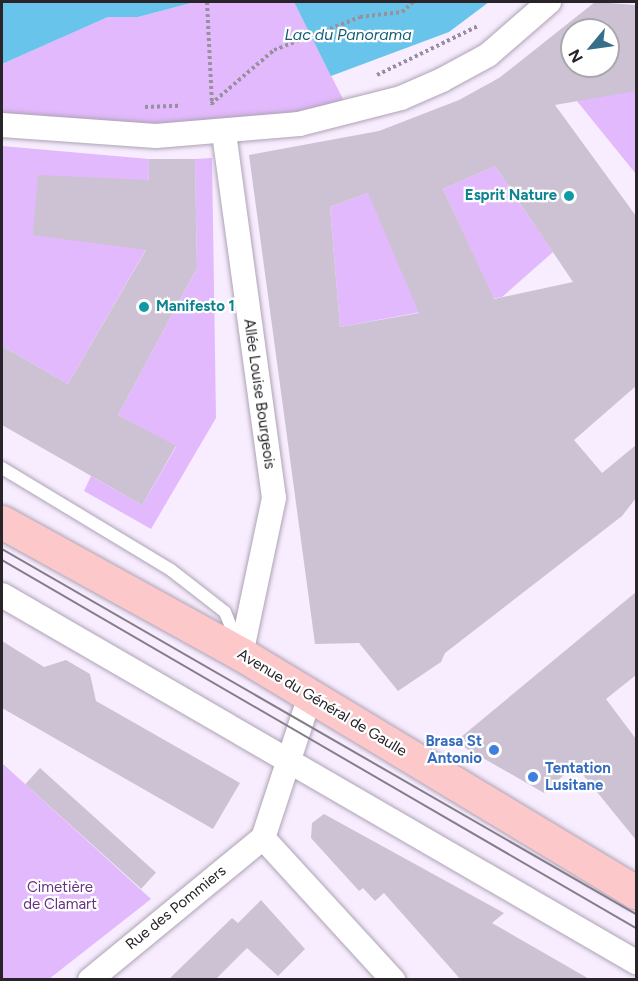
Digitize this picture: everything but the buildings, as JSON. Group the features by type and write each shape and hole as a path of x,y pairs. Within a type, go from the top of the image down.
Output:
{"main road":[{"name":"Avenue du Général de Gaulle","path":"2,522 242,654 636,892"}],"street":[{"path":"2,125 124,136 224,133 299,124 401,98 488,55 549,2"},
{"name":"Allée Louise Bourgeois","path":"224,133 274,498 242,654"},
{"path":"2,595 636,962"},
{"path":"310,696 263,838 393,980"},
{"name":"Rue des Pommiers","path":"90,980 263,838"}],"lane":[{"path":"2,468 171,570 225,612 242,654"}],"path":[{"path":"207,2 211,104 224,133"},
{"path":"211,104 274,50 360,17 402,12 413,2"},
{"path":"369,78 408,64 481,24"},
{"path":"141,107 188,105"},
{"path":"200,105 222,105"}],"green space":[{"path":"195,2 294,2 346,105 279,118 176,127 2,116 2,64 108,17 138,17"},
{"path":"617,91 636,91 636,174 576,100"},
{"path":"2,146 149,159 148,246 68,384 2,346"},
{"path":"212,158 216,418 151,529 84,491 91,476 142,505 176,447 118,415 197,268 195,159"},
{"path":"495,166 553,252 502,297 340,327 330,207 368,193 481,272 443,189"},
{"name":"Cimetière de Clamart","path":"2,763 151,899 49,979 2,979"}],"water":[{"path":"2,2 195,2 138,17 108,17 2,64"},
{"name":"Lac du Panorama","path":"294,2 489,2 449,32 331,76"}],"tram line":[{"path":"2,549 636,914"},
{"path":"2,560 636,928"}],"place":[{"name":"Esprit Nature","path":"569,196"},
{"name":"Manifesto 1","path":"144,307"},
{"name":"Brasa St Antonio","path":"494,750"},
{"name":"Tentation Lusitane","path":"533,777"}]}
